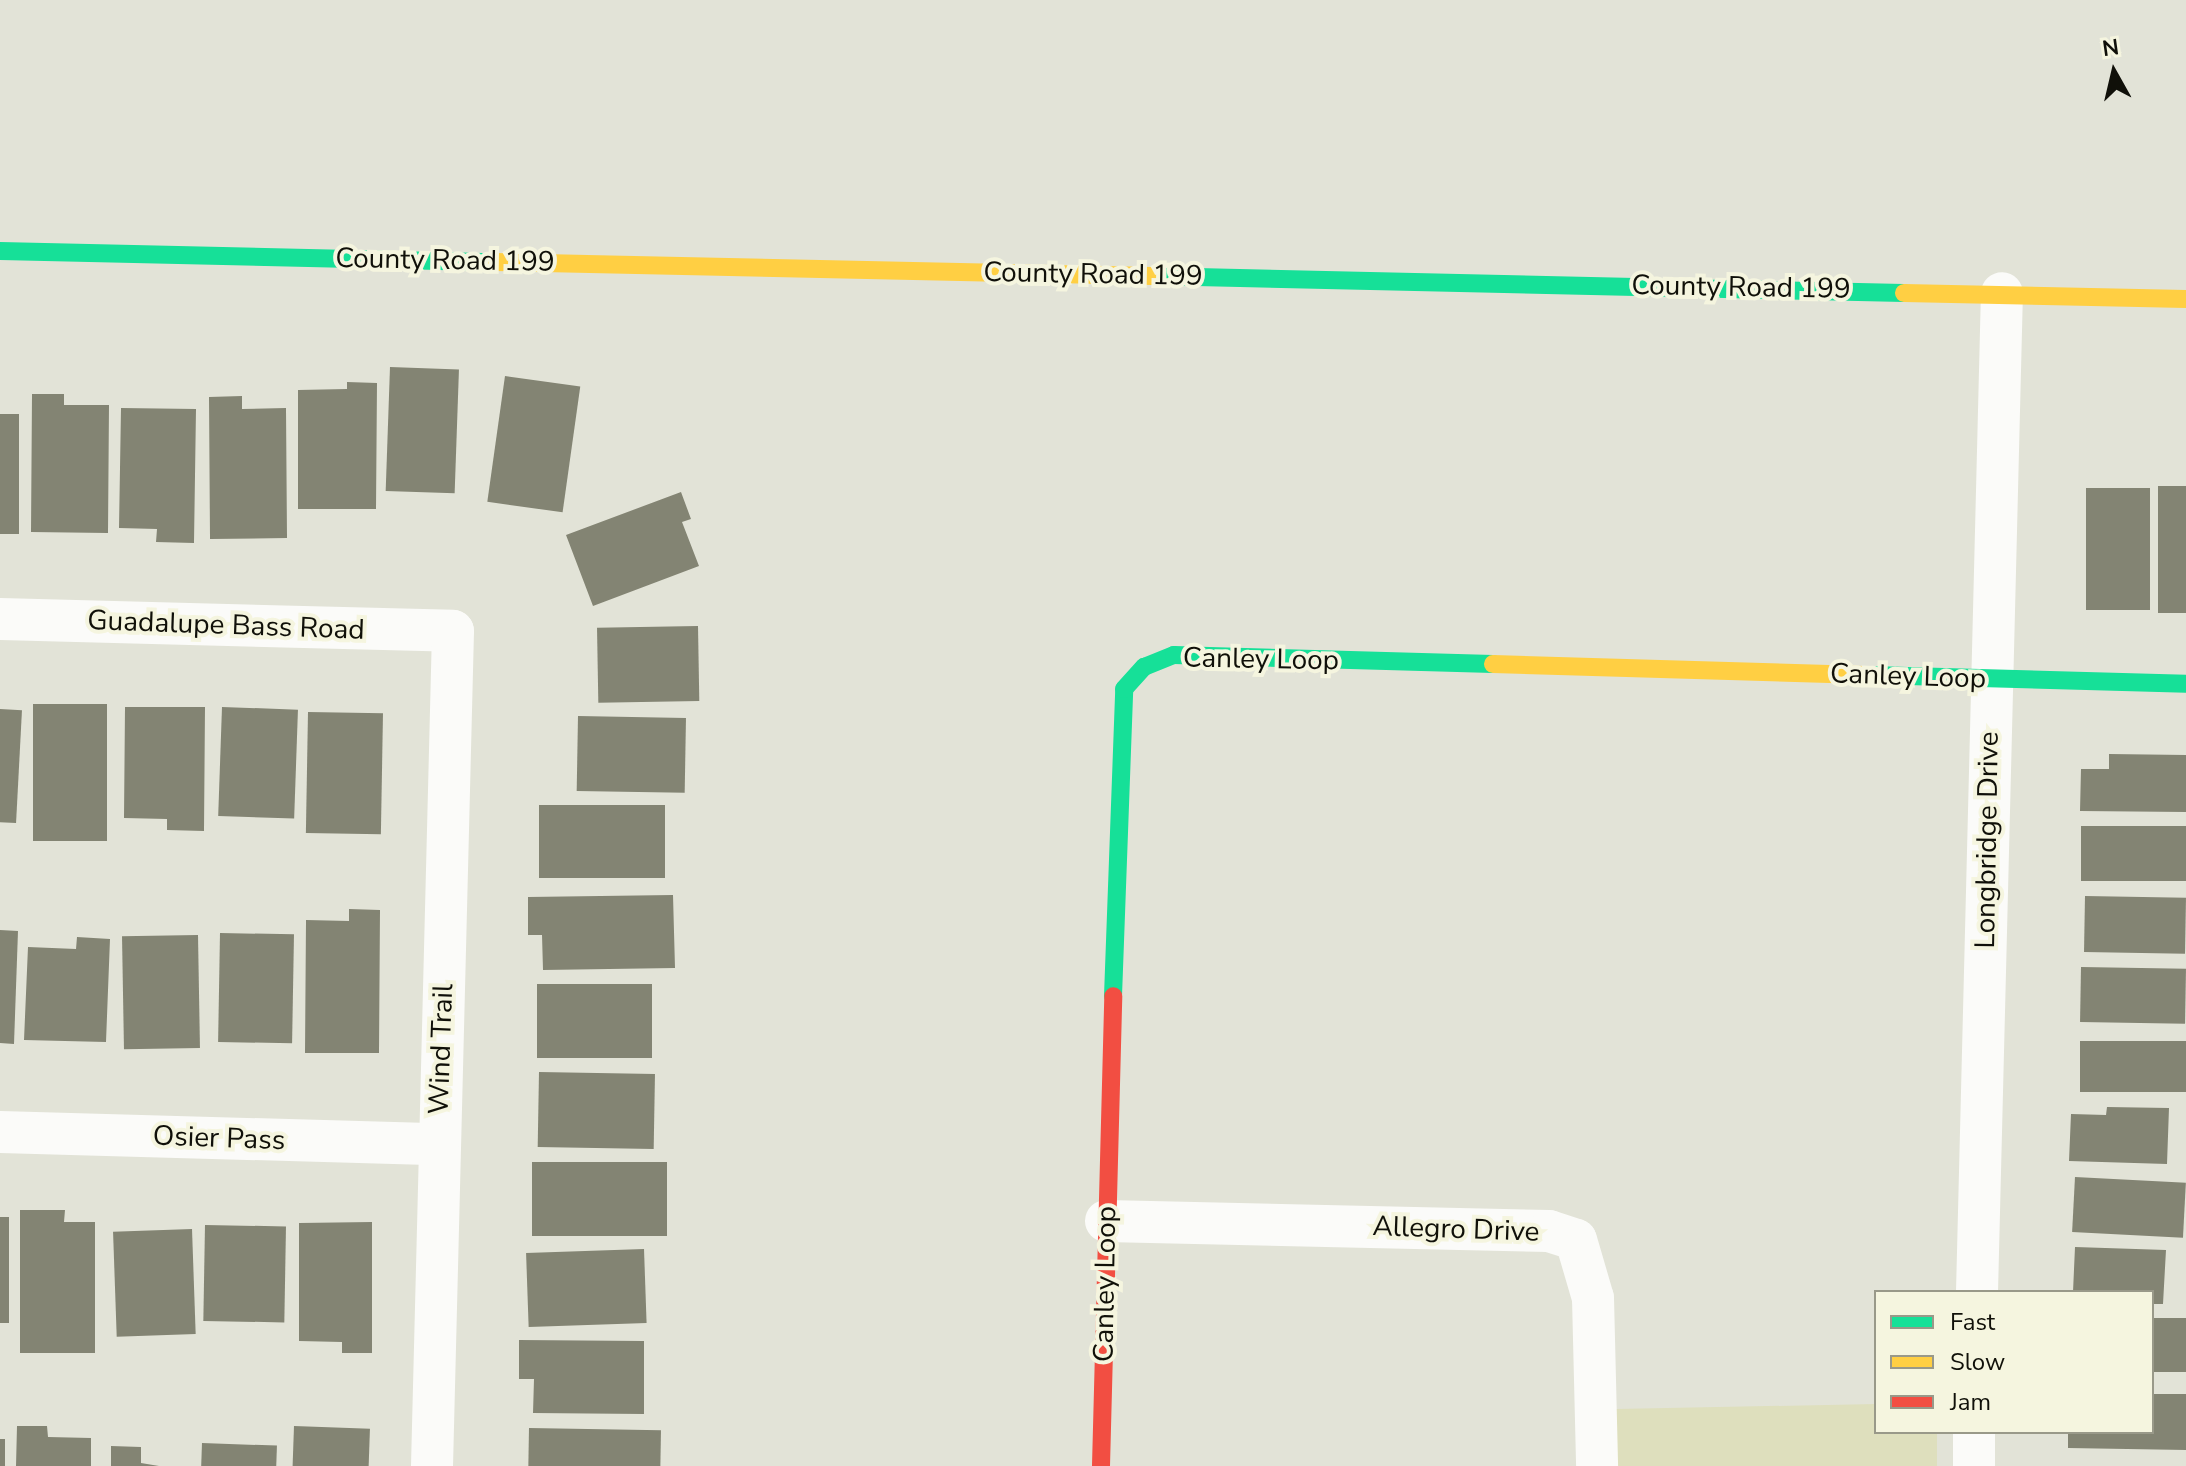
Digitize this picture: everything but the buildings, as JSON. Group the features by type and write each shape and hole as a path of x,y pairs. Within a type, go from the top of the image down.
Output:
{"street":[{"name":"County Road 199","path":"0,251 2186,299"},
{"name":"Longbridge Drive","path":"1977,1290 2002,293"},
{"name":"Guadalupe Bass Road","path":"0,619 453,631"},
{"name":"Wind Trail","path":"432,1466 453,631"},
{"name":"Canley Loop","path":"1101,1466 1120,735 1124,689 1144,667 1174,655 2186,684"},
{"name":"Osier Pass","path":"0,1132 438,1144"},
{"name":"Allegro Drive","path":"1106,1221 1549,1231 1576,1240 1593,1298 1597,1466"},
{"path":"1974,1434 1974,1466"}],"green space":[{"path":"1874,1404 1874,1434 1937,1434 1937,1466 1617,1466 1616,1409"}],"traffic: fast":[{"path":"0,251 493,262"},
{"path":"1153,276 1904,293"},
{"path":"1113,996 1124,689 1144,667 1174,655 1493,664"},
{"path":"1872,675 2186,684"}],"traffic: slow":[{"path":"493,262 1153,276"},
{"path":"1904,293 2186,299"},
{"path":"1493,664 1872,675"}],"traffic: jam":[{"path":"1101,1466 1113,996"}]}
